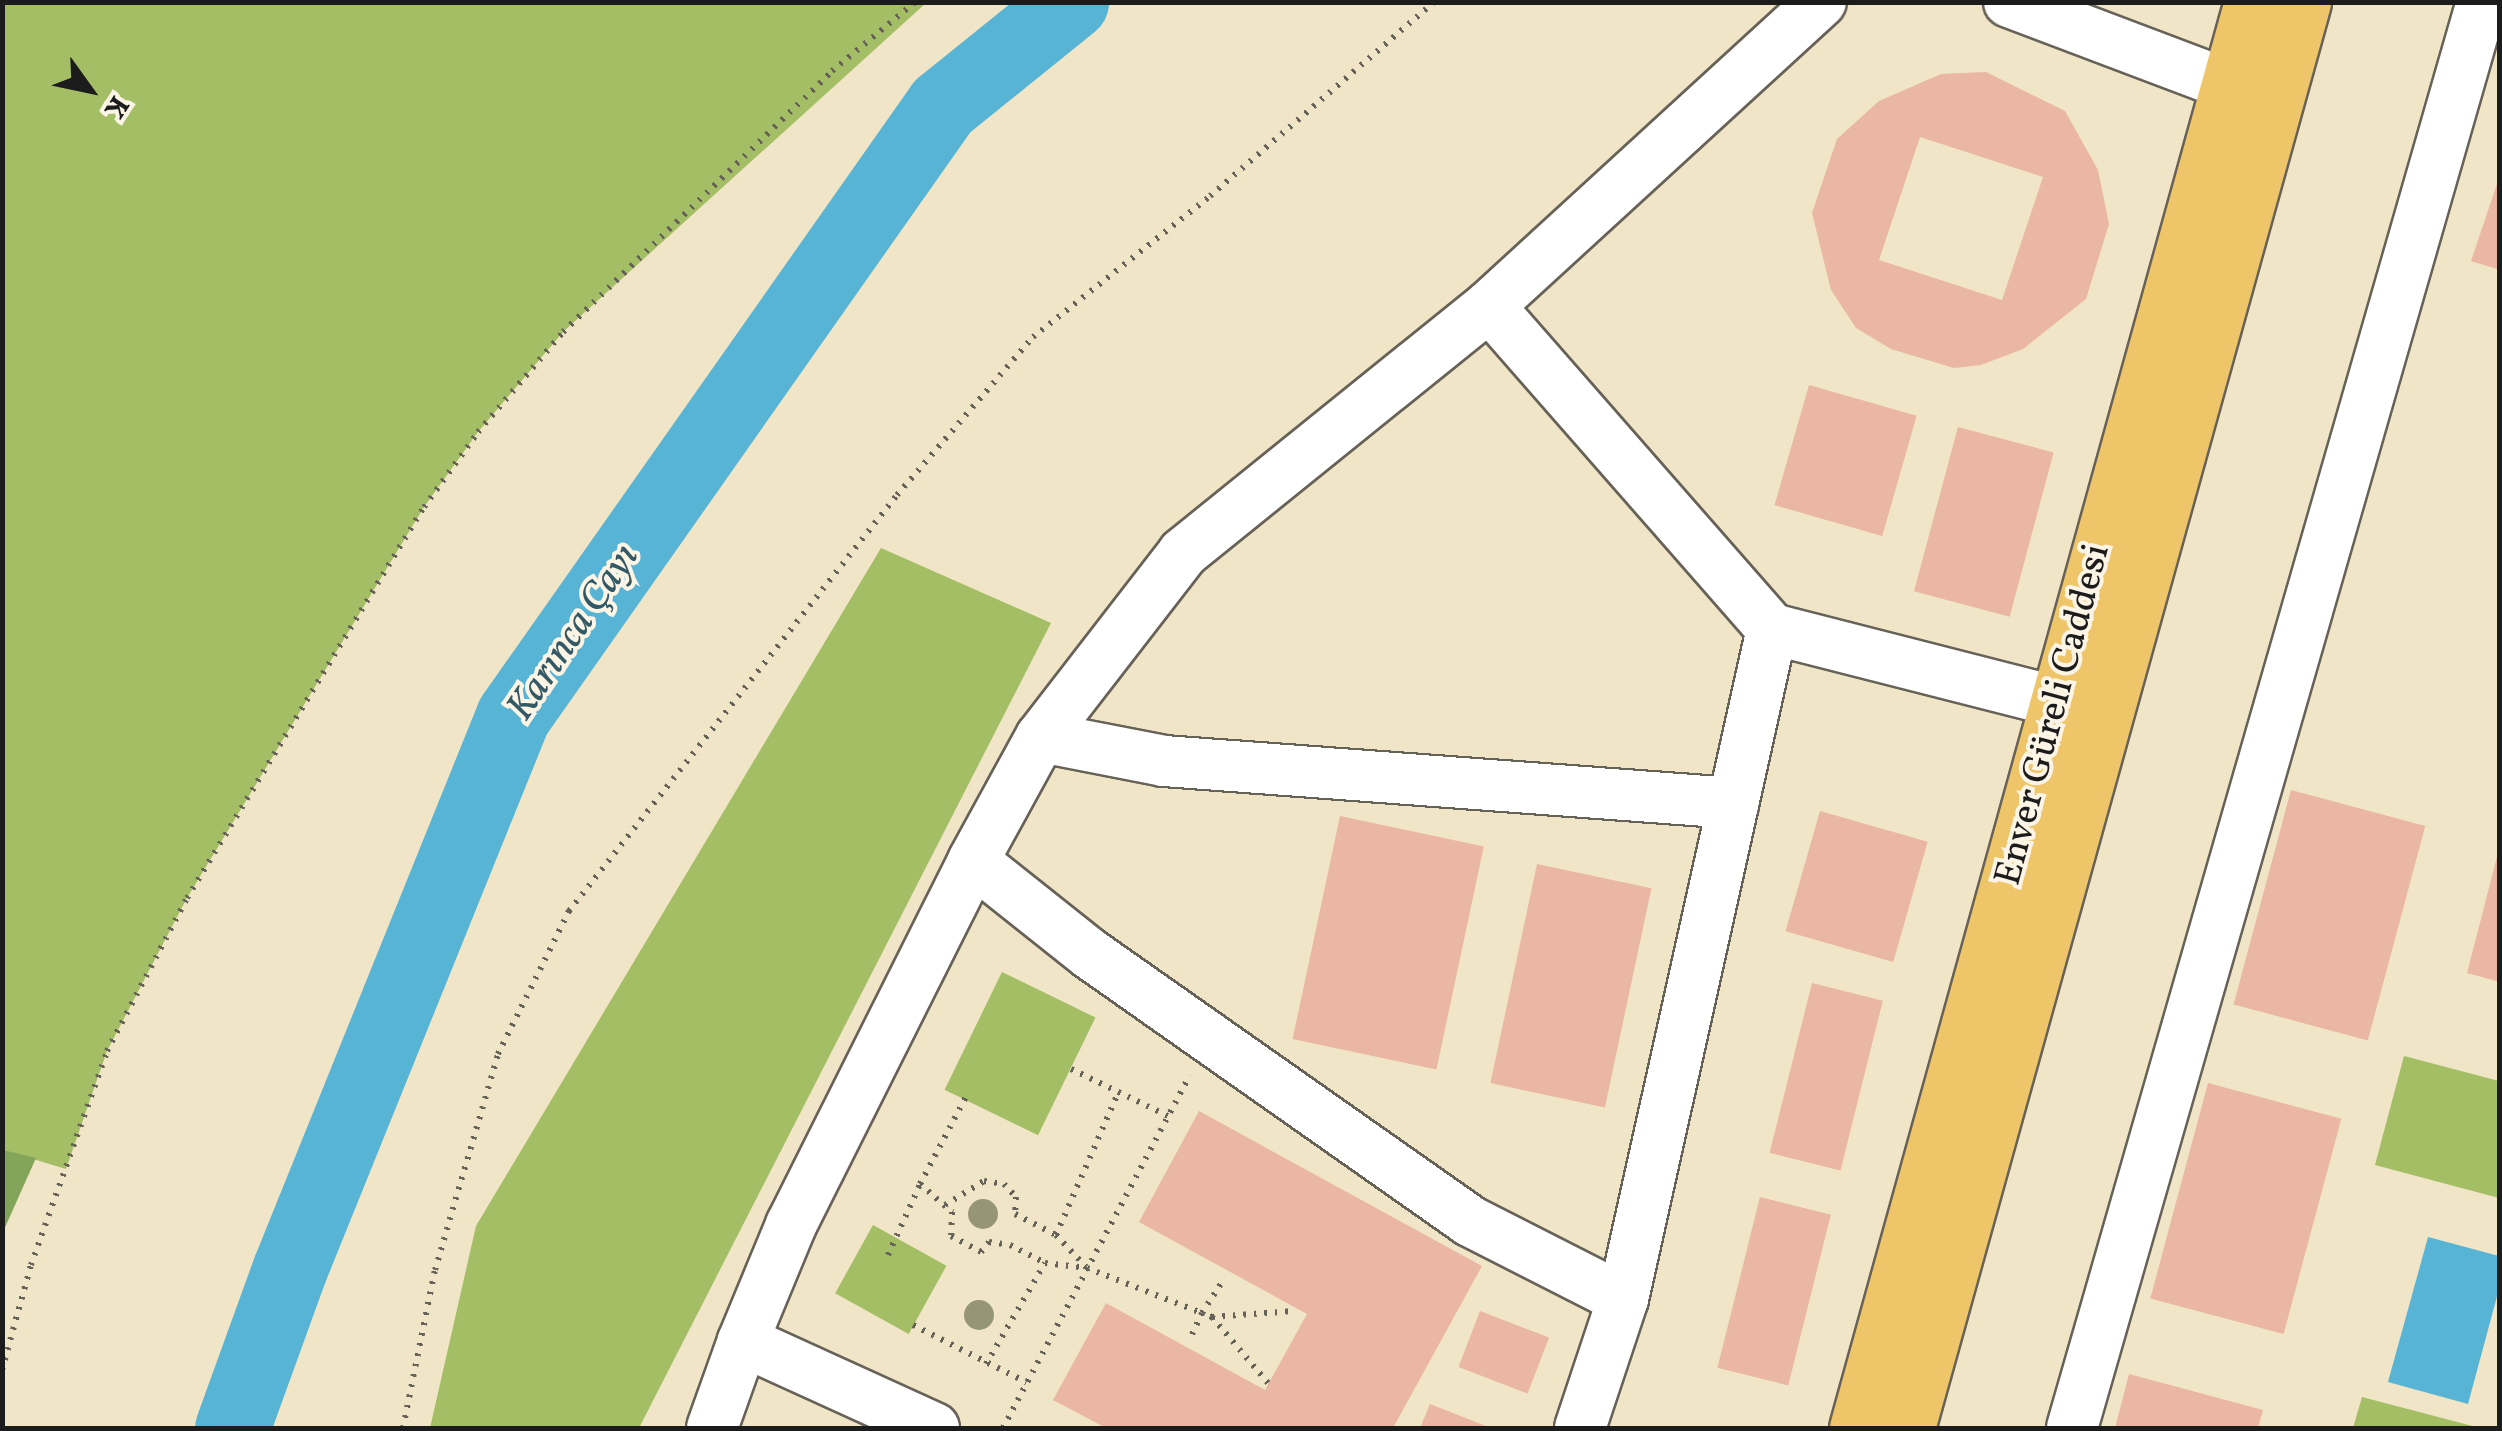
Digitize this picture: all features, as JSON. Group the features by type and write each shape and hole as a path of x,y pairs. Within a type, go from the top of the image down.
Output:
{"main road":[{"name":"Enver Güreli Caddesi","path":"1857,1428 2252,2"},
{"name":"Enver Güreli Caddesi","path":"1907,1428 2303,2"}],"street":[{"path":"712,1428 792,1225 973,862 1041,737 1183,553 1489,306 1821,2"},
{"path":"2009,2 2229,85"},
{"path":"2072,1428 2482,2"},
{"path":"1489,306 1772,629 2034,696"},
{"path":"1580,1428 1623,1299 1772,629"},
{"path":"1041,737 1164,760 1733,803"},
{"path":"973,862 1090,954 1470,1221 1623,1299"},
{"path":"744,1341 934,1428"}],"path":[{"path":"2,1370 31,1265 107,1051 187,898 424,507 478,432 562,332 832,71 914,2"},
{"path":"403,1428 435,1270 498,1054 569,911 898,495 1033,337 1210,196 1434,2"},
{"path":"1003,1428 1210,1038"},
{"path":"1070,1070 1168,1116"},
{"path":"1056,1235 1118,1093"},
{"path":"888,1255 967,1095"},
{"path":"946,1205 984,1181 1004,1184 1016,1197 1015,1214 1056,1235 1087,1268"},
{"path":"920,1184 952,1212 951,1236 981,1252 989,1242 1010,1245 1044,1263 1087,1268 1212,1317 1294,1311"},
{"path":"986,1364 1044,1263"},
{"path":"1190,1341 1221,1284"},
{"path":"1212,1317 1268,1384"},
{"path":"913,1325 1026,1382"}],"green space":[{"path":"3,3 926,3 563,332 478,432 424,507 187,898 107,1051 66,1169 3,1150"},
{"path":"881,548 1051,623 639,1428 430,1428 476,1226"},
{"path":"1002,972 1095,1018 1038,1135 945,1090"},
{"path":"2404,1056 2499,1081 2499,1198 2375,1165"},
{"path":"2,1150 36,1158 3,1232"},
{"path":"873,1225 946,1266 909,1334 835,1293"},
{"path":"2362,1397 2480,1428 2353,1428"}],"water":[{"path":"2428,1237 2499,1256 2499,1289 2468,1404 2388,1382"}],"building":[{"path":"1986,72 2065,111 2098,170 2109,224 2086,299 2023,349 1981,365 1954,368 1891,349 1856,328 1831,290 1812,213 1837,139 1879,101 1941,74","holes":["1920,137 2043,177 2002,300 1879,260"]},
{"path":"2500,178 2500,270 2471,261"},
{"path":"1809,385 1917,416 1882,536 1775,505"},
{"path":"1958,427 2054,453 2010,617 1914,591"},
{"path":"2291,790 2425,826 2368,1040 2234,1004"},
{"path":"1820,811 1928,842 1893,962 1786,931"},
{"path":"1340,816 1484,847 1436,1070 1293,1039"},
{"path":"2500,853 2500,982 2467,973"},
{"path":"1537,864 1651,888 1605,1107 1490,1083"},
{"path":"1812,983 1883,1001 1840,1170 1770,1153"},
{"path":"2208,1083 2341,1119 2284,1334 2150,1298"},
{"path":"1199,1111 1482,1266 1393,1428 1106,1428 1053,1400 1106,1303 1265,1390 1307,1314 1139,1222"},
{"path":"1760,1197 1831,1215 1788,1385 1717,1368"},
{"path":"1480,1311 1549,1338 1528,1394 1458,1367"},
{"path":"2129,1374 2263,1410 2258,1428 2115,1428"},
{"path":"1430,1404 1491,1428 1420,1428"}],"waterway":[{"name":"Karınca Çayı","path":"232,1428 290,1268 513,716 942,106 1071,2"}]}
